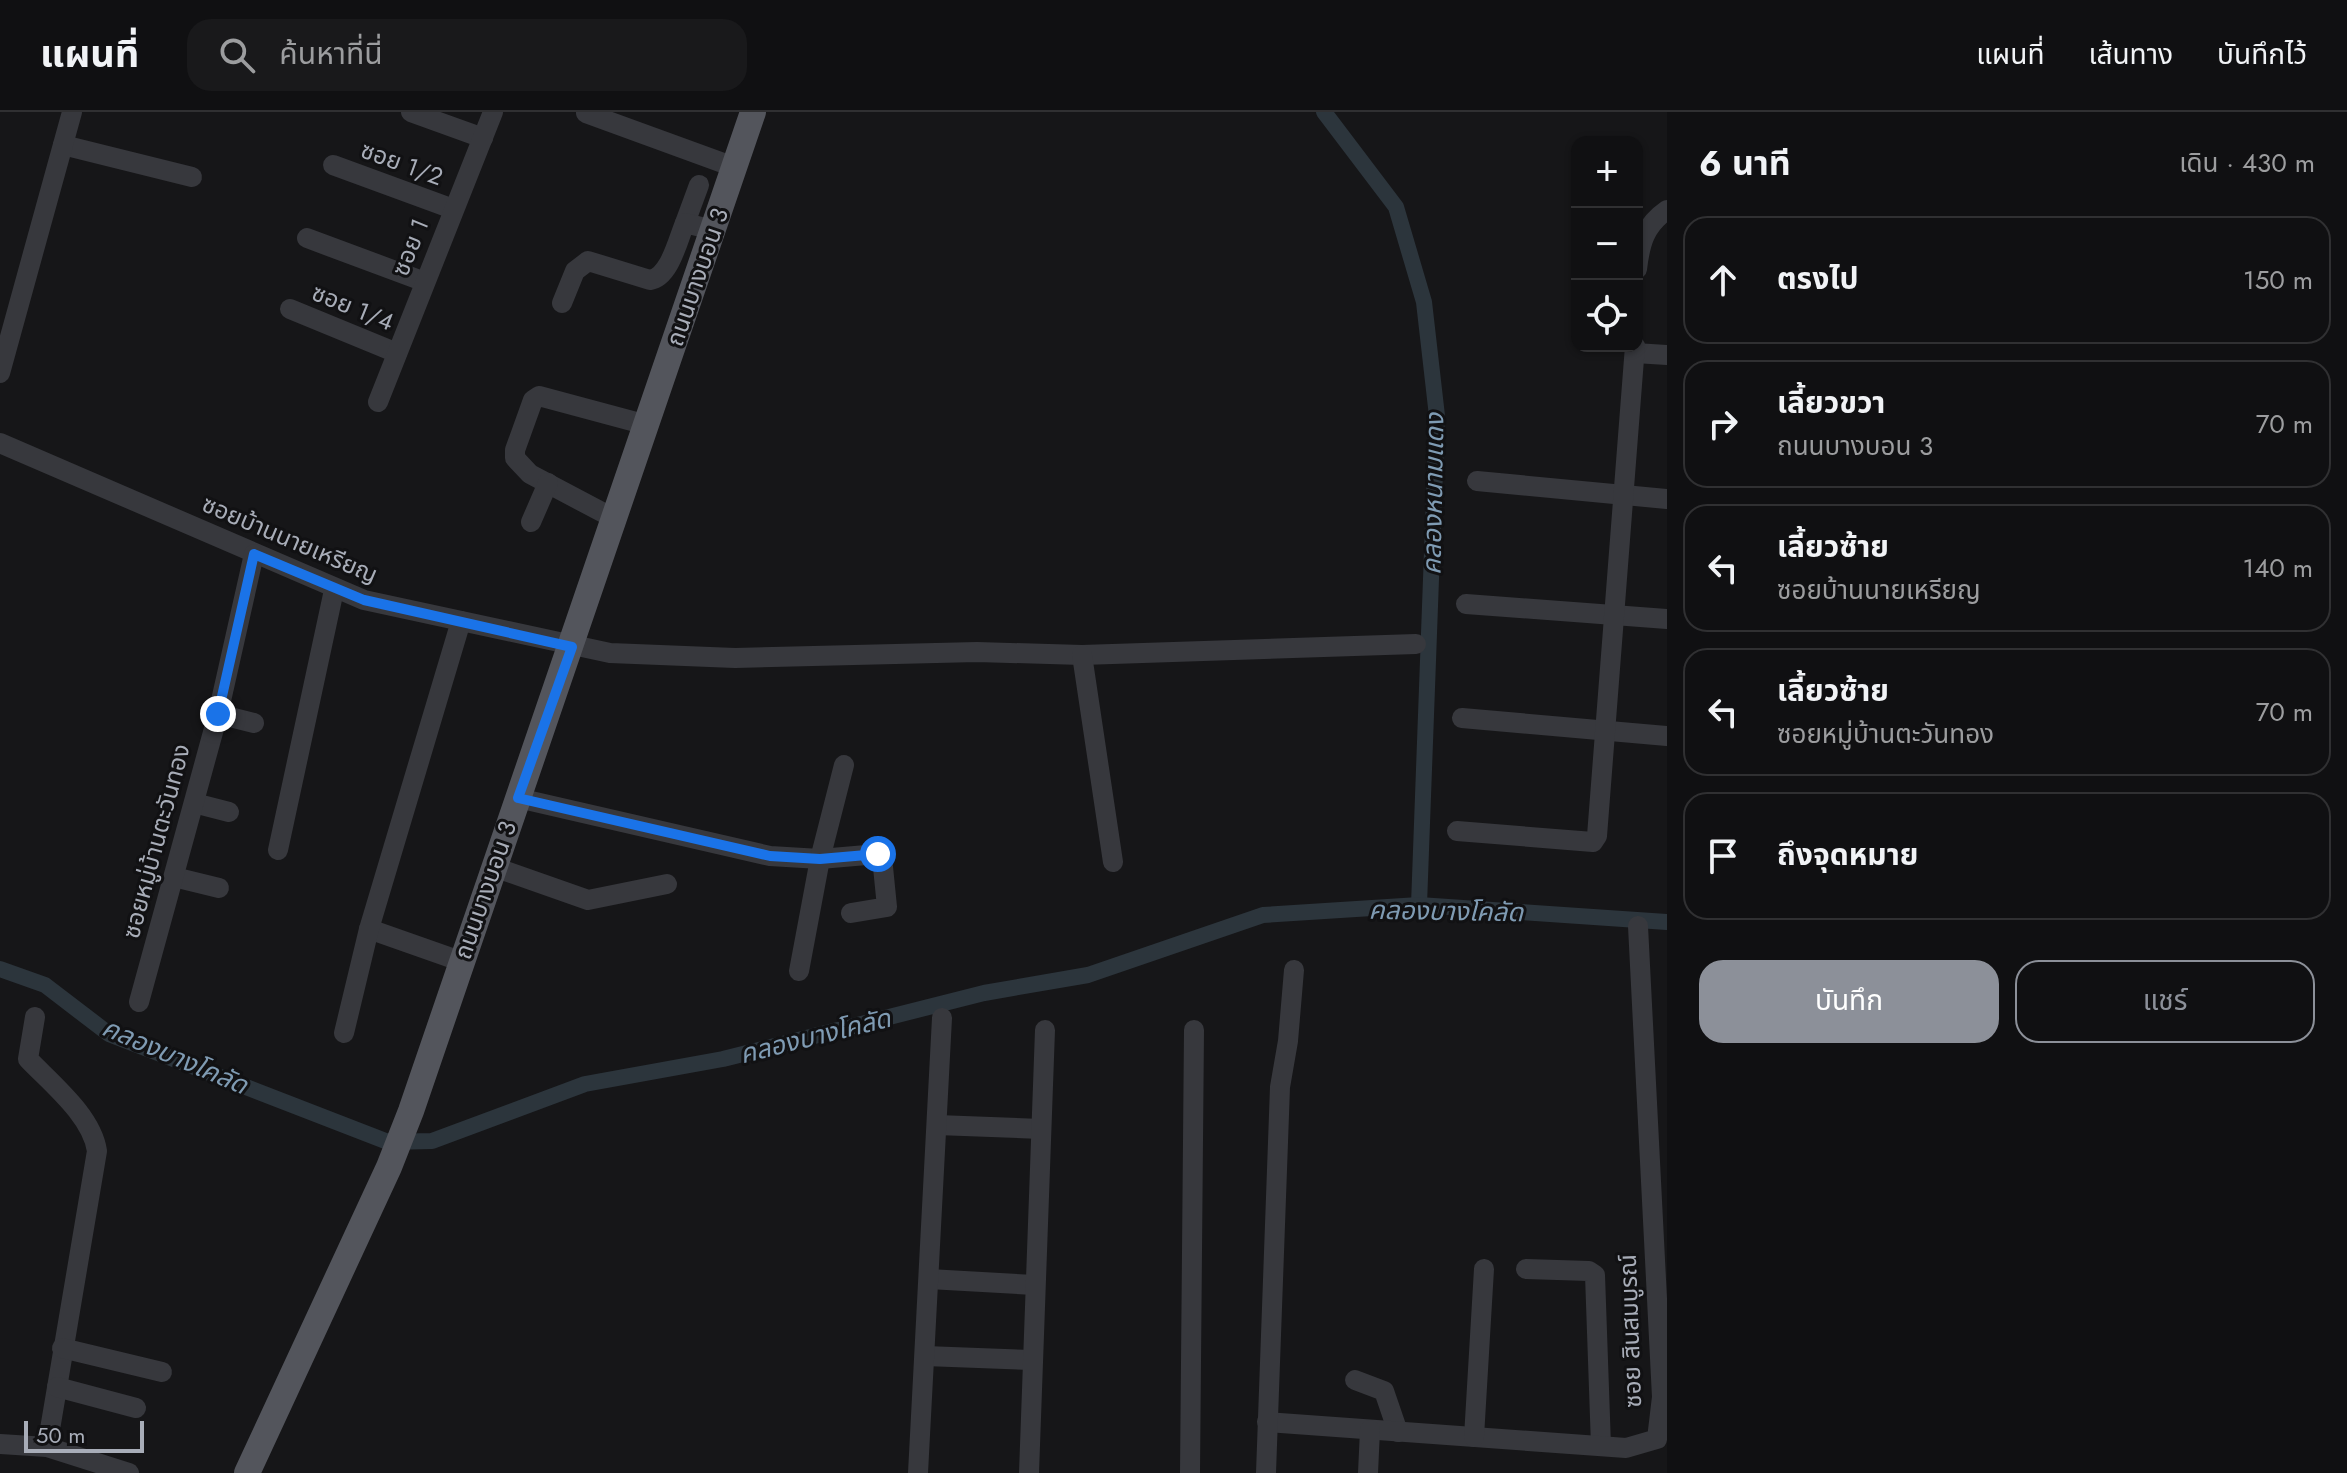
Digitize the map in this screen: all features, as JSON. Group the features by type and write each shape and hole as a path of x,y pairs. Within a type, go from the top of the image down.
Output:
{"main road":[{"name":"ถนนบางบอน 3","path":"247,1473 389,1167 411,1111 713,230 748,113"}],"street":[{"path":"0,373 72,112"},
{"path":"411,112 483,138"},
{"name":"ซอย 1","path":"378,402 493,112"},
{"path":"586,113 734,167"},
{"path":"63,145 192,177"},
{"name":"ซอย 1/2","path":"333,165 453,209"},
{"path":"562,303 575,271 588,261 650,280 657,279 685,223 699,185"},
{"path":"1643,237 1649,226 1667,210"},
{"path":"685,223 713,230"},
{"path":"307,238 425,282"},
{"name":"ซอย 1/4","path":"290,309 397,353"},
{"path":"1643,350 1667,355"},
{"path":"1457,831 1593,842 1597,836 1635,352"},
{"path":"615,519 530,474 515,458 533,400 539,396 647,425"},
{"name":"ซอยบ้านนายเหรียญ","path":"0,443 334,590 403,610 610,653 735,658 977,652 1082,655 1416,644"},
{"path":"1477,481 1667,499"},
{"path":"531,522 548,483"},
{"name":"ซอยหมู่บ้านตะวันทอง","path":"139,1002 218,714 254,554"},
{"path":"278,850 334,590"},
{"path":"1466,604 1667,619"},
{"path":"344,1033 369,929 461,621"},
{"path":"1082,655 1113,862"},
{"path":"218,714 254,723"},
{"path":"1462,718 1667,736"},
{"path":"799,971 820,859 844,765"},
{"path":"518,798 770,856 820,859 881,856 886,909 851,913"},
{"path":"194,803 229,812"},
{"path":"494,867 588,900 667,884"},
{"path":"174,877 219,888"},
{"name":"ซอย สินสมบูรณ์","path":"1267,1422 1626,1448 1662,1444 1638,926"},
{"path":"369,929 460,961"},
{"path":"1266,1473 1280,1087 1288,1041 1294,970"},
{"path":"35,1017 28,1059 85,1122 95,1136 97,1151 47,1447"},
{"path":"918,1473 942,1018"},
{"path":"1029,1473 1045,1030"},
{"path":"1190,1473 1194,1030"},
{"path":"937,1125 1041,1129"},
{"path":"1474,1437 1484,1269"},
{"path":"1526,1269 1589,1271 1595,1275 1601,1446"},
{"path":"929,1279 1034,1285"},
{"path":"62,1348 162,1372"},
{"path":"925,1356 1032,1360"},
{"path":"1355,1380 1384,1391 1398,1432"},
{"path":"57,1387 136,1408"},
{"path":"1368,1473 1370,1430"},
{"path":"0,1444 47,1447 129,1473"}],"waterway":[{"name":"คลองหนามแดง","path":"1324,112 1396,207 1424,302 1437,416 1419,905"},
{"name":"คลองบางโคลัด","path":"0,969 45,985 109,1034 388,1142 432,1141 585,1084 723,1059 984,993 1088,975 1263,915 1419,905 1667,922"}],"route":[{"path":"218,714 254,554 364,600 572,647 518,798 770,856 820,859 878,854"}]}
